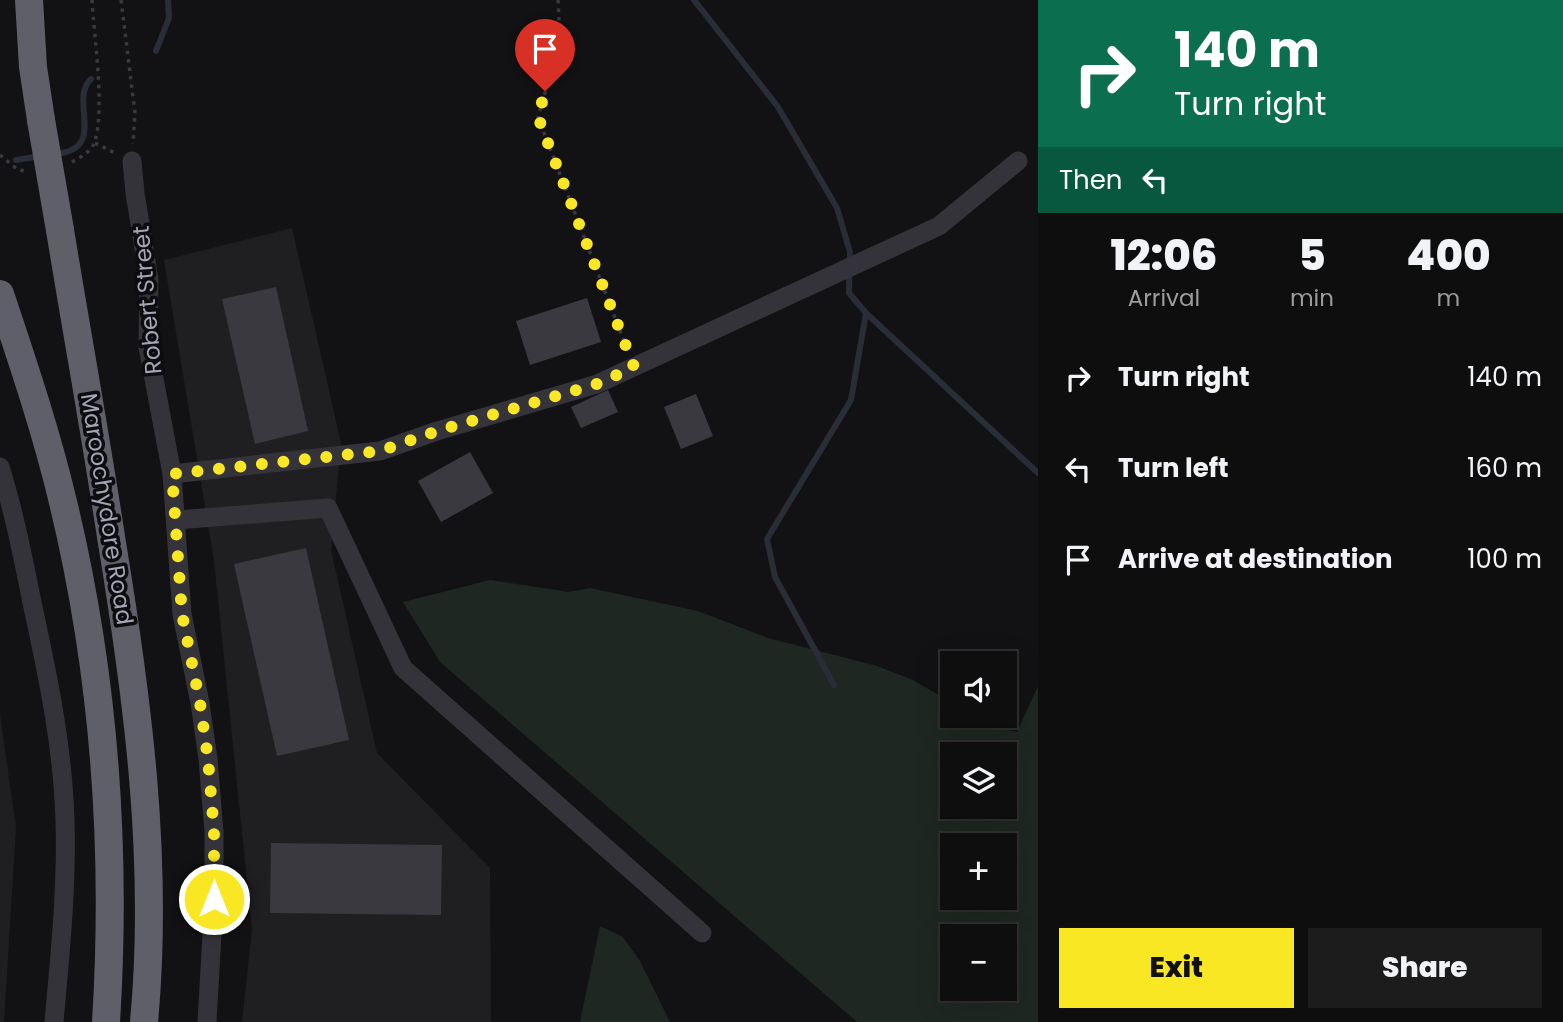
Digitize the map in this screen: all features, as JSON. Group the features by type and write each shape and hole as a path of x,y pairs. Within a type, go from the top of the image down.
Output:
{"highway":[{"name":"Maroochydore Road","path":"29,0 33,67 41,120 134,674 148,866 149,936 144,1022"},
{"name":"Maroochydore Road","path":"0,294 39,414 63,501 83,594 95,668 106,773 110,863 110,957 106,1022"}],"street":[{"name":"Robert Street","path":"132,161 149,280 148,347 172,474 182,614 208,759 214,831 213,924 207,1022"},
{"path":"172,474 380,451 437,431 597,384 939,226 1018,161"},
{"path":"0,467 35,612 52,697 61,765 65,880 54,1022"},
{"path":"177,520 328,508 403,668 702,933"}],"path":[{"path":"92,0 98,89 95,143"},
{"path":"121,0 135,113 132,161"},
{"path":"558,0 560,40 538,117 634,367"}],"shaded area":[{"path":"292,228 341,443 331,550 377,753 490,868 491,1022 242,1022 252,929 214,561 164,260"},
{"path":"490,580 569,592 590,588 698,611 768,638 877,666 913,680 940,696 940,728 998,728 1017,732 1038,686 1038,1022 857,1022 440,662 403,602"},
{"path":"0,714 16,828 4,1022 0,1022"},
{"path":"600,926 623,937 640,961 670,1022 580,1022"}],"building":[{"path":"276,287 308,431 255,444 222,299"},
{"path":"587,298 601,342 530,365 516,321"},
{"path":"608,390 618,412 581,428 571,407"},
{"path":"696,394 713,436 681,449 664,407"},
{"path":"470,452 493,493 441,522 418,481"},
{"path":"306,548 349,740 277,756 234,564"},
{"path":"271,843 442,845 441,915 270,913"}],"waterway":[{"path":"156,51 169,18 168,0"},
{"path":"694,0 778,107 837,208 850,252 849,293 866,313 1038,473"},
{"path":"55,154 71,150 80,143 85,122 83,99 85,88 91,79"},
{"path":"16,160 41,156"},
{"path":"834,685 775,577 767,539 851,400 866,313"}],"route":[{"path":"214,899 214,831 208,759 182,614 172,474 380,451 437,431 597,384 634,367 538,117 545,91"}]}
